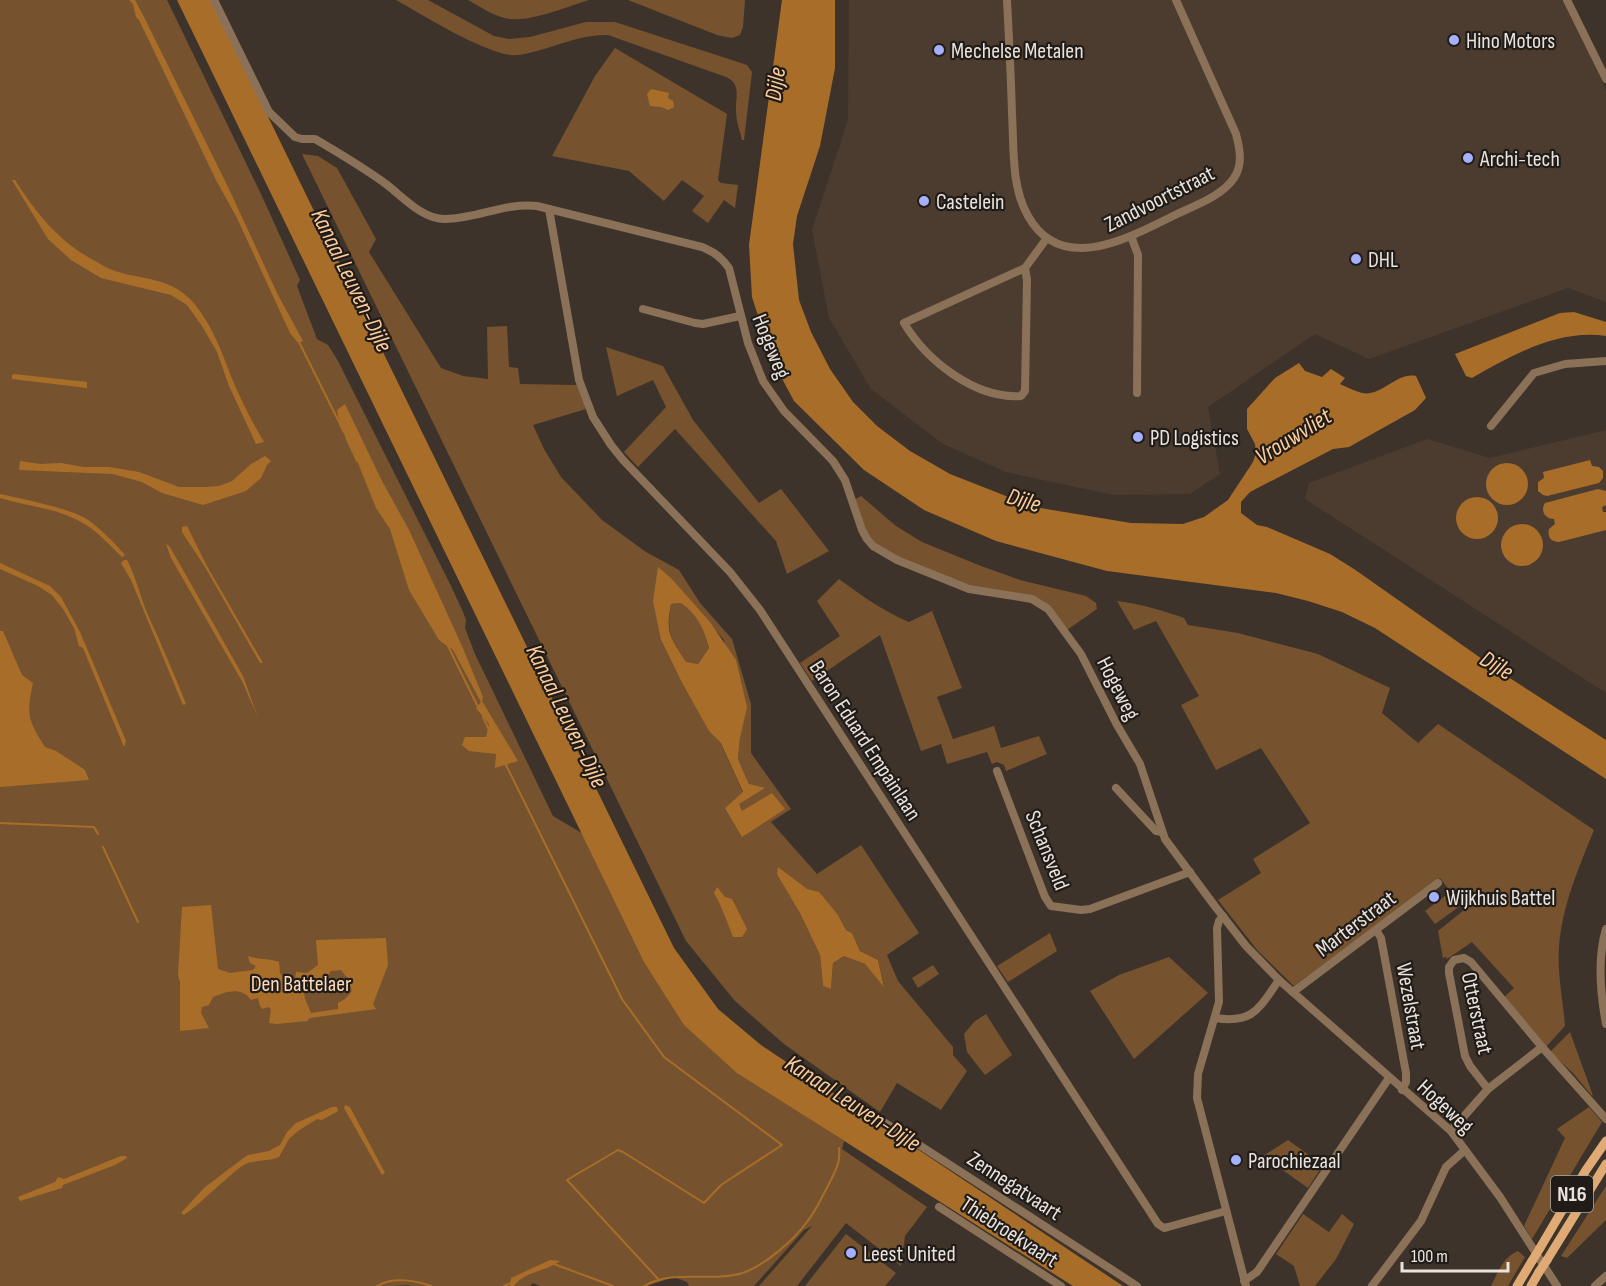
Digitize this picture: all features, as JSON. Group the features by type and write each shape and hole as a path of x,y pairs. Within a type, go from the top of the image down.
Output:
{"main road":[{"name":"N16","path":"1517,1286 1586,1170 1606,1141"},
{"name":"N16","path":"1531,1286 1606,1164"}],"street":[{"name":"Hogeweg","path":"214,0 269,112 295,137 315,139 386,184 418,210 441,219 462,218 520,206 537,206 684,242 717,254 729,268 748,343 763,381 784,411 833,461 845,480 862,530 873,546 906,564 969,589 988,594 1025,597 1048,609 1081,654 1143,770 1162,832 1223,916 1246,946 1279,980 1451,1131 1500,1197 1557,1286"},
{"path":"1007,0 1014,154 1019,195 1027,215 1047,238 1025,268 904,323 913,337 931,356 957,377 1004,397 1021,396 1025,391 1027,280 1025,268"},
{"name":"Zandvoortstraat","path":"1047,238 1063,246 1079,248 1105,246 1131,236 1216,194 1230,183 1238,170 1240,148 1236,134 1176,0"},
{"path":"1567,0 1606,79"},
{"name":"Baron Eduard Empainlaan","path":"549,209 579,380 590,411 606,437 624,460 730,572 760,610 1160,1227 1168,1227 1226,1211"},
{"path":"1131,236 1138,255 1137,393"},
{"path":"643,309 703,324 740,316"},
{"path":"1491,426 1534,373 1565,364 1606,361"},
{"name":"Schansveld","path":"998,771 1045,897 1051,906 1090,909 1190,872"},
{"name":"Hogeweg","path":"1116,788 1156,831 1162,832"},
{"name":"Marterstraat","path":"1293,992 1438,883"},
{"path":"1223,916 1218,921 1217,928 1219,1002 1198,1074 1197,1098 1245,1284"},
{"name":"Wezelstraat","path":"1376,930 1381,938 1406,1073 1406,1082 1402,1090"},
{"path":"1606,930 1602,941 1600,983 1606,1024"},
{"path":"1606,952 1606,968"},
{"name":"Otterstraat","path":"1488,1089 1465,1056 1449,973 1449,967 1454,960 1464,958 1471,962 1542,1047"},
{"path":"1215,1018 1238,1020 1248,1017 1263,1004 1279,980"},
{"path":"1451,1131 1488,1089 1542,1047 1606,1119"},
{"path":"1245,1284 1257,1272 1389,1078"},
{"name":"Zennegatvaart","path":"873,1115 1137,1286"},
{"path":"1372,1286 1421,1221 1446,1167 1465,1150"},
{"name":"Thiebroekvaart","path":"939,1207 1061,1286"},
{"path":"1595,1286 1606,1276"}],"shaded area":[{"path":"849,0 1566,0 1606,90 1606,302 1568,288 1369,359 1315,334 1208,407 1220,474 1190,494 1114,495 1006,472 943,444 871,389 829,318 812,230 848,120"},
{"path":"1606,430 1606,693 1305,499 1309,483 1427,439 1490,458"}],"green space":[{"name":"Den Battelaer","path":"0,0 167,0 300,280 297,286 317,339 328,345 338,361 451,586 466,620 465,628 475,654 553,816 585,835 738,1072 844,1141 842,1149 927,1207 905,1236 901,1266 846,1223 797,1286 759,1286 812,1226 804,1230 754,1286 689,1286 687,1282 674,1277 647,1286 540,1286 533,1283 530,1286 0,1286"},
{"path":"396,0 428,0 494,36 509,39 530,37 586,22 615,22 747,65 752,72 744,140 742,140 737,118 736,87 726,77 608,35 585,37 529,53 506,54 474,43"},
{"path":"468,0 589,0 540,16 511,19 500,17"},
{"path":"628,0 745,0 743,27 740,35 732,38 717,35"},
{"path":"615,48 727,114 718,180 721,183 738,185 735,208 724,200 708,223 692,211 704,196 682,180 664,201 629,171 552,156 595,76"},
{"path":"302,154 318,156 337,168 376,239 369,252 441,368 463,376 488,379 487,327 507,326 509,367 518,368 520,384 577,385 586,409 533,425 544,449 561,477 602,520 646,552 679,570 700,603 732,639 751,704 751,753 791,809 771,822 817,874 861,845 919,933 887,955 898,981 953,1047 953,1055 967,1071 941,1110 897,1083 880,1112 784,1044 735,1001 686,941","holes":["672,579 724,640 740,738 738,759 749,784 738,804 742,811 725,808 743,793 721,743 709,730 661,640","779,868 838,915 846,930 852,933 860,951 878,960 884,986 865,964 844,956 833,963 831,989 823,986 820,955"]},
{"path":"606,347 663,366 693,420 759,503 781,489 829,551 787,574 776,541 675,429 638,467 624,452 666,407 653,380 617,396"},
{"path":"861,496 896,526 922,542 1020,580 1086,596 1096,603 1097,609 1067,630 1048,606 977,590 906,562 868,537 854,500"},
{"path":"839,579 881,608 909,622 932,611 962,688 937,697 953,739 994,726 1001,748 1039,736 1047,754 1006,771 1004,765 997,762 992,764 987,752 947,764 941,744 921,751 880,635 812,681 800,663 840,636 817,601"},
{"path":"1117,601 1176,615 1184,618 1188,625 1238,633 1318,654 1390,688 1382,713 1418,743 1438,724 1594,830 1572,887 1561,932 1559,967 1565,1026 1545,1048 1502,999 1514,988 1472,942 1447,959 1443,958 1438,931 1464,910 1440,878 1294,986 1258,951 1218,900 1261,873 1253,859 1310,823 1261,748 1216,770 1181,705 1199,696 1156,621 1134,630"},
{"path":"681,603 700,622 709,648 698,664 686,663 671,635 669,622 671,604"},
{"path":"1450,892 1460,906 1435,924 1425,911"},
{"path":"1050,933 1057,951 1008,982 997,966"},
{"path":"1169,957 1208,993 1134,1059 1090,991 1119,975"},
{"path":"933,965 939,974 918,988 912,978"},
{"path":"986,1014 1012,1055 985,1075 967,1052 964,1034 974,1022"},
{"path":"1570,1032 1593,1097 1573,1073 1550,1052"},
{"path":"1589,1107 1602,1122 1532,1239 1524,1226 1565,1138 1557,1129"},
{"path":"1288,1140 1323,1165 1308,1188 1263,1156"},
{"path":"1606,1186 1606,1220 1567,1258 1561,1256"},
{"path":"1303,1214 1329,1232 1342,1214 1354,1224 1336,1259 1315,1286 1300,1286 1294,1266 1276,1254"},
{"name":"Leest United","path":"846,1234 896,1273 885,1286 805,1286"},
{"path":"1518,1251 1525,1257 1508,1286 1491,1286 1505,1261"}],"water":[{"path":"129,0 135,0 144,17 228,187 278,295 303,341 298,343 290,333 237,218 216,180 136,17 133,4"},
{"path":"177,0 211,0 674,948 718,1009 761,1045 1123,1286 1073,1286 737,1073 684,1025 644,962"},
{"path":"782,0 835,0 835,68 820,146 797,216 793,244 799,300 811,332 830,369 853,402 877,426 910,451 950,474 1034,507 1131,523 1183,524 1204,517 1228,500 1253,462 1256,453 1255,444 1247,429 1247,409 1275,378 1299,363 1305,371 1322,377 1331,369 1345,378 1340,384 1362,393 1369,393 1402,378 1416,376 1426,398 1415,410 1349,447 1333,449 1250,492 1241,502 1241,513 1257,525 1267,527 1330,554 1502,673 1606,740 1606,779 1375,628 1342,612 1276,593 1107,571 996,541 924,510 864,470 794,401 773,362 752,297 749,245"},
{"path":"651,89 669,93 668,98 673,101 674,107 668,110 650,106 647,94"},
{"path":"12,180 15,180 49,226 70,245 112,270 164,283 174,287 191,300 211,328 240,397 264,442 256,444 229,386 217,352 187,305 171,295 101,278 71,260 48,239"},
{"path":"1574,312 1606,322 1606,336 1570,336 1553,340 1519,353 1472,378 1466,376 1455,354 1560,313"},
{"path":"14,374 87,382 87,388 12,379"},
{"path":"345,404 381,479 409,530 462,646 483,697 482,701 518,761 495,768 496,754 469,751 462,745 465,737 486,737 489,724 476,708 481,702 453,650 439,640 409,590 390,529 376,508 352,448 340,427 337,410"},
{"path":"265,456 271,461 261,478 246,491 203,505 162,493 142,482 113,474 19,470 20,461 109,467 139,472 179,487 204,487 219,486 232,481 251,464"},
{"path":"1590,460 1592,466 1599,467 1603,471 1603,478 1599,483 1547,496 1538,491 1538,482 1544,478 1543,472"},
{"path":"1507,463 1515,464 1522,469 1527,476 1527,492 1522,499 1515,504 1507,505 1499,504 1492,499 1487,492 1486,484 1487,476 1492,469 1499,464"},
{"path":"1598,489 1606,491 1606,505 1602,507 1603,512 1606,512 1606,530 1559,542 1552,540 1549,537 1549,529 1555,524 1554,519 1544,514 1545,503"},
{"path":"0,494 52,506 86,518 125,555 122,557 93,530 72,517 0,498"},
{"path":"1477,497 1485,498 1492,503 1497,510 1497,526 1492,533 1485,538 1477,539 1469,538 1462,533 1457,526 1456,518 1457,510 1462,503 1469,498"},
{"path":"1522,524 1530,525 1537,530 1542,537 1542,553 1537,560 1530,565 1522,566 1514,565 1507,560 1502,553 1501,545 1502,537 1507,530 1514,525"},
{"path":"187,526 207,566 263,663 260,663 205,567 182,532 182,527"},
{"path":"166,544 170,547 243,676 258,718 243,683 171,558"},
{"path":"127,560 130,566 147,613 186,704 183,705 131,580 121,563"},
{"path":"0,563 50,586 61,597 80,632 126,741 124,747 83,648 79,646 74,628 63,609 52,595 38,586 0,569"},
{"path":"658,567 672,579 710,622 736,660 747,707 738,759 749,784 765,788 739,804 742,811 772,793 785,809 742,837 725,808 743,792 721,743 709,731 661,640 653,601","holes":["681,603 699,622 709,648 698,664 686,662 673,641 669,629 671,604"]},
{"path":"0,631 3,631 22,675 33,683 29,710 39,738 45,747 56,751 85,770 89,780 0,787"},
{"path":"778,867 807,889 819,892 838,915 846,930 852,933 860,951 878,960 884,987 865,964 844,956 833,963 831,989 823,986 820,955 800,913 777,874"},
{"path":"717,887 725,897 732,899 747,929 742,937 733,937 714,893"},
{"path":"211,905 218,969 230,973 253,970 256,966 250,963 248,956 279,962 280,973 286,980 295,978 296,972 307,973 318,965 316,940 386,938 388,965 373,1004 376,1009 310,1018 307,1021 269,1023 271,1009 268,1007 262,1009 258,998 251,1000 243,993 233,991 213,997 209,1005 202,1007 201,1013 209,1028 180,1031 178,975 182,907","holes":["341,970 348,979 352,991 338,1003 338,1009 311,1013 304,990 316,982 323,983 331,971"]},
{"path":"345,1105 350,1107 385,1173 382,1175 344,1108"},
{"path":"332,1107 337,1107 338,1111 322,1120 317,1119 298,1131 289,1139 279,1157 250,1162 242,1166 192,1209 184,1215 181,1213 204,1188 242,1159 248,1155 269,1151 280,1145 287,1132 296,1123"},
{"path":"121,1156 127,1158 63,1185 62,1188 20,1201 18,1197 55,1182 58,1177 64,1179"},
{"path":"550,1260 560,1261 510,1286 511,1278"}],"waterway":[{"path":"298,340 341,426"},
{"path":"346,437 357,461"},
{"path":"447,644 479,709"},
{"path":"483,717 488,728"},
{"path":"505,763 622,999 664,1057 782,1145 721,1185 704,1203 618,1150 567,1180 659,1280"},
{"path":"0,823 94,827 98,834"},
{"path":"103,847 138,922"},
{"path":"644,1286 667,1278 739,1274 767,1260 794,1237 813,1213 836,1168 839,1148"},
{"path":"554,1264 613,1286"},
{"path":"377,1286 390,1281 404,1280 431,1286"},
{"path":"504,1286 511,1283"}],"place":[{"name":"Hino Motors","path":"1454,40"},
{"name":"Mechelse Metalen","path":"939,50"},
{"name":"Archi-tech","path":"1468,158"},
{"name":"Castelein","path":"924,201"},
{"name":"DHL","path":"1356,259"},
{"name":"PD Logistics","path":"1138,437"},
{"name":"Wijkhuis Battel","path":"1434,897"},
{"name":"Parochiezaal","path":"1236,1160"},
{"name":"Leest United","path":"851,1253"}],"water label":[{"name":"Dijle","path":"775,84"},
{"name":"Kanaal Leuven-Dijle","path":"352,280"},
{"name":"Vrouwvliet","path":"1293,436"},
{"name":"Dijle","path":"1024,500"},
{"name":"Dijle","path":"1497,665"},
{"name":"Kanaal Leuven-Dijle","path":"567,716"},
{"name":"Kanaal Leuven-Dijle","path":"853,1103"}]}
